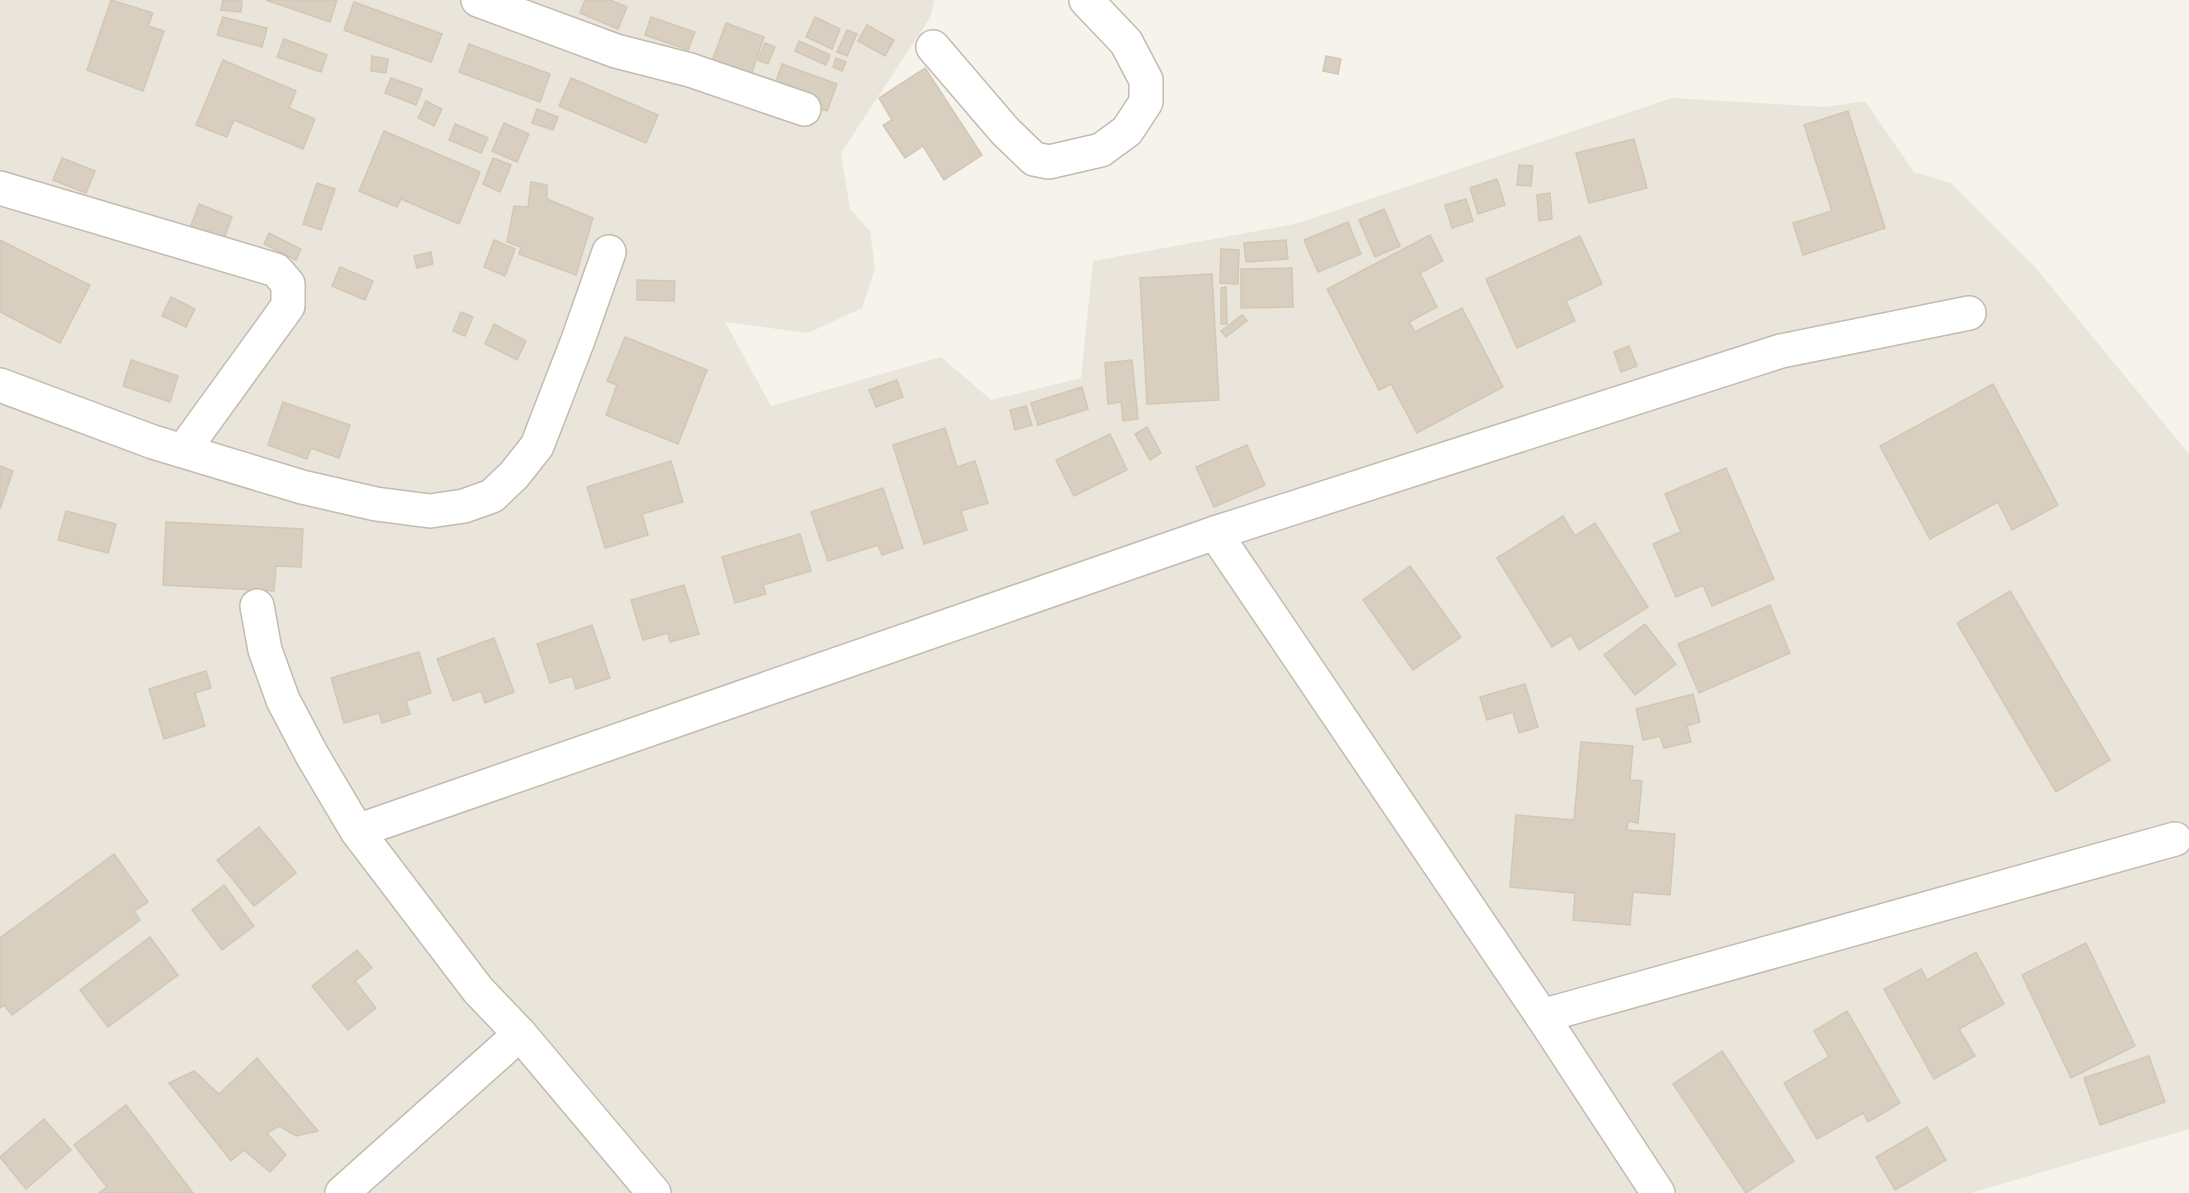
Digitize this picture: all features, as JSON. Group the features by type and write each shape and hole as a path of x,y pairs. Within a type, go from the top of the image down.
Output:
{"street":[{"path":"478,0 616,51 690,70 804,110"},
{"path":"933,47 1005,131 1034,159 1049,162 1101,150 1127,131 1140,112 1146,102 1146,80 1126,42 1086,0"},
{"path":"0,188 276,270 288,284 288,306 183,451"},
{"path":"0,385 153,442 302,487 376,504 430,511 464,506 492,496 514,475 537,446 609,252"},
{"path":"357,831 1215,533 1781,351 1969,313"},
{"path":"1215,533 1542,1016 1658,1193"},
{"path":"257,606 265,650 283,700 312,755 357,831 478,990 520,1034 654,1193"},
{"path":"1542,1016 2175,839"},
{"path":"342,1193 520,1034"}],"shaded area":[{"path":"0,0 934,0 931,16 841,153 850,209 870,231 875,269 862,308 808,333 725,322 771,406 941,357 991,400 1081,378 1093,261 1295,224 1672,98 1825,107 1865,101 1914,172 1951,183 2035,267 2189,454 2189,1129 1971,1193 0,1193"}],"building":[{"path":"111,0 153,13 148,26 164,31 143,91 87,70"},
{"path":"223,0 242,0 241,12 221,10"},
{"path":"266,0 337,0 330,22"},
{"path":"585,0 610,0 627,7 618,29 580,13"},
{"path":"354,2 442,34 431,62 344,30"},
{"path":"223,17 267,28 262,47 217,35"},
{"path":"651,17 695,32 688,50 645,35"},
{"path":"815,17 840,29 832,49 806,37"},
{"path":"726,23 764,37 750,78 711,64"},
{"path":"867,25 894,40 885,56 858,41"},
{"path":"847,30 857,34 847,56 837,52"},
{"path":"284,39 327,55 321,72 277,57"},
{"path":"799,41 830,55 826,65 795,51"},
{"path":"765,43 775,47 768,64 758,60"},
{"path":"469,44 550,74 540,102 459,72"},
{"path":"372,56 388,59 386,73 371,71"},
{"path":"1326,56 1341,59 1338,74 1323,71"},
{"path":"836,58 846,62 842,71 833,67"},
{"path":"223,60 296,91 289,108 315,119 303,149 234,120 227,137 196,125"},
{"path":"782,64 837,84 827,111 773,91"},
{"path":"925,68 982,155 944,180 923,146 905,158 883,125 892,120 879,98"},
{"path":"391,78 422,89 416,105 385,93"},
{"path":"571,78 658,115 646,143 559,106"},
{"path":"426,101 442,109 434,126 418,118"},
{"path":"537,109 558,117 553,130 532,123"},
{"path":"1848,111 1885,228 1803,255 1793,223 1832,211 1804,125"},
{"path":"504,123 529,134 517,162 492,151"},
{"path":"455,124 488,138 481,153 449,140"},
{"path":"384,131 480,172 459,224 401,199 397,207 359,191"},
{"path":"1634,139 1647,188 1589,203 1576,153"},
{"path":"62,158 95,171 86,193 53,180"},
{"path":"493,158 511,165 500,192 483,184"},
{"path":"1519,165 1533,166 1531,186 1517,185"},
{"path":"1497,179 1505,205 1478,214 1470,188"},
{"path":"531,182 547,185 547,199 593,218 576,275 519,254 521,247 507,242 514,206 528,207"},
{"path":"317,183 335,189 321,230 303,224"},
{"path":"1550,193 1552,219 1539,221 1537,195"},
{"path":"1466,199 1473,221 1452,228 1445,205"},
{"path":"199,204 232,217 223,241 190,228"},
{"path":"1384,209 1400,246 1375,257 1359,220"},
{"path":"1348,222 1361,254 1318,272 1304,240"},
{"path":"269,233 301,249 296,260 264,244"},
{"path":"1430,235 1443,261 1420,273 1437,307 1409,322 1415,332 1462,308 1503,387 1417,433 1391,384 1379,390 1327,289"},
{"path":"1580,236 1602,284 1566,301 1575,321 1517,348 1486,279"},
{"path":"0,240 90,285 60,343 0,312"},
{"path":"494,240 515,249 505,276 484,267"},
{"path":"1286,240 1288,259 1246,262 1244,243"},
{"path":"1221,249 1239,250 1238,284 1220,283"},
{"path":"431,252 433,264 417,268 414,256"},
{"path":"340,267 373,281 365,300 332,286"},
{"path":"1292,268 1293,307 1241,308 1241,269"},
{"path":"1212,274 1219,400 1147,404 1140,278"},
{"path":"637,280 675,281 674,301 637,300"},
{"path":"1226,287 1227,324 1221,324 1221,288"},
{"path":"171,297 195,309 186,327 162,316"},
{"path":"461,312 473,317 465,336 453,331"},
{"path":"1242,315 1247,321 1226,337 1221,331"},
{"path":"494,324 526,341 517,360 485,344"},
{"path":"625,337 707,370 678,444 606,415 617,385 607,381"},
{"path":"1629,346 1637,366 1621,372 1614,352"},
{"path":"131,360 178,376 170,402 123,386"},
{"path":"1132,360 1138,419 1123,421 1121,402 1108,404 1105,363"},
{"path":"897,380 903,397 876,407 869,390"},
{"path":"1993,384 2058,505 2012,530 1998,502 1930,539 1880,446"},
{"path":"1082,387 1088,409 1038,425 1031,403"},
{"path":"283,402 350,425 339,458 311,448 307,459 268,445"},
{"path":"1026,406 1032,425 1015,430 1010,410"},
{"path":"1147,427 1161,453 1150,460 1135,434"},
{"path":"945,428 957,467 975,461 988,503 961,511 967,530 924,544 893,445"},
{"path":"1110,434 1127,470 1074,496 1056,460"},
{"path":"1247,445 1265,485 1214,507 1196,467"},
{"path":"671,461 683,502 642,514 648,535 605,548 587,487"},
{"path":"0,466 13,471 0,509"},
{"path":"1726,468 1774,579 1712,606 1703,585 1676,597 1653,544 1681,532 1665,494"},
{"path":"883,488 903,548 882,555 878,545 828,561 811,512"},
{"path":"66,511 116,524 108,553 58,540"},
{"path":"1563,516 1575,536 1595,523 1648,607 1579,650 1571,635 1552,647 1497,558"},
{"path":"166,522 303,529 301,567 276,566 274,591 163,585"},
{"path":"800,534 811,571 763,585 766,594 735,603 722,557"},
{"path":"1410,566 1461,637 1413,670 1363,600"},
{"path":"684,585 699,634 670,642 668,633 643,640 631,600"},
{"path":"2010,591 2110,760 2056,792 1957,623"},
{"path":"1770,605 1790,653 1699,693 1678,644"},
{"path":"1645,624 1676,664 1635,695 1604,655"},
{"path":"592,625 610,678 576,689 572,676 550,683 537,644"},
{"path":"494,638 514,692 485,703 481,691 453,701 437,659"},
{"path":"419,652 431,693 406,701 410,714 382,723 379,713 344,723 331,678"},
{"path":"206,671 211,688 195,693 205,726 164,739 149,689"},
{"path":"1525,684 1538,727 1519,733 1513,712 1487,720 1480,697"},
{"path":"1693,694 1700,722 1687,726 1691,742 1664,748 1660,736 1643,740 1636,709"},
{"path":"1581,742 1633,746 1630,780 1642,781 1638,823 1628,821 1627,830 1675,834 1670,895 1633,892 1630,925 1573,920 1575,893 1510,887 1516,815 1574,820"},
{"path":"259,827 296,873 254,906 217,860"},
{"path":"114,854 148,902 134,911 140,920 12,1015 4,1005 0,1008 0,938"},
{"path":"224,885 254,926 222,950 192,910"},
{"path":"150,937 178,975 108,1027 80,990"},
{"path":"2086,943 2135,1046 2071,1078 2022,975"},
{"path":"357,950 372,968 355,981 376,1008 348,1030 312,986"},
{"path":"1976,952 2004,1004 1959,1029 1975,1056 1934,1079 1884,989 1921,969 1927,980"},
{"path":"1847,1011 1900,1103 1868,1122 1863,1113 1817,1139 1784,1083 1829,1057 1814,1031"},
{"path":"1722,1051 1794,1161 1746,1193 1673,1084"},
{"path":"2149,1056 2165,1102 2100,1125 2084,1078"},
{"path":"257,1058 318,1131 296,1136 279,1126 267,1133 286,1155 270,1172 244,1150 231,1161 169,1083 194,1071 219,1094"},
{"path":"126,1105 193,1193 99,1193 107,1187 74,1145"},
{"path":"44,1119 71,1150 26,1189 0,1157"},
{"path":"1927,1127 1946,1160 1895,1190 1876,1157"}]}
